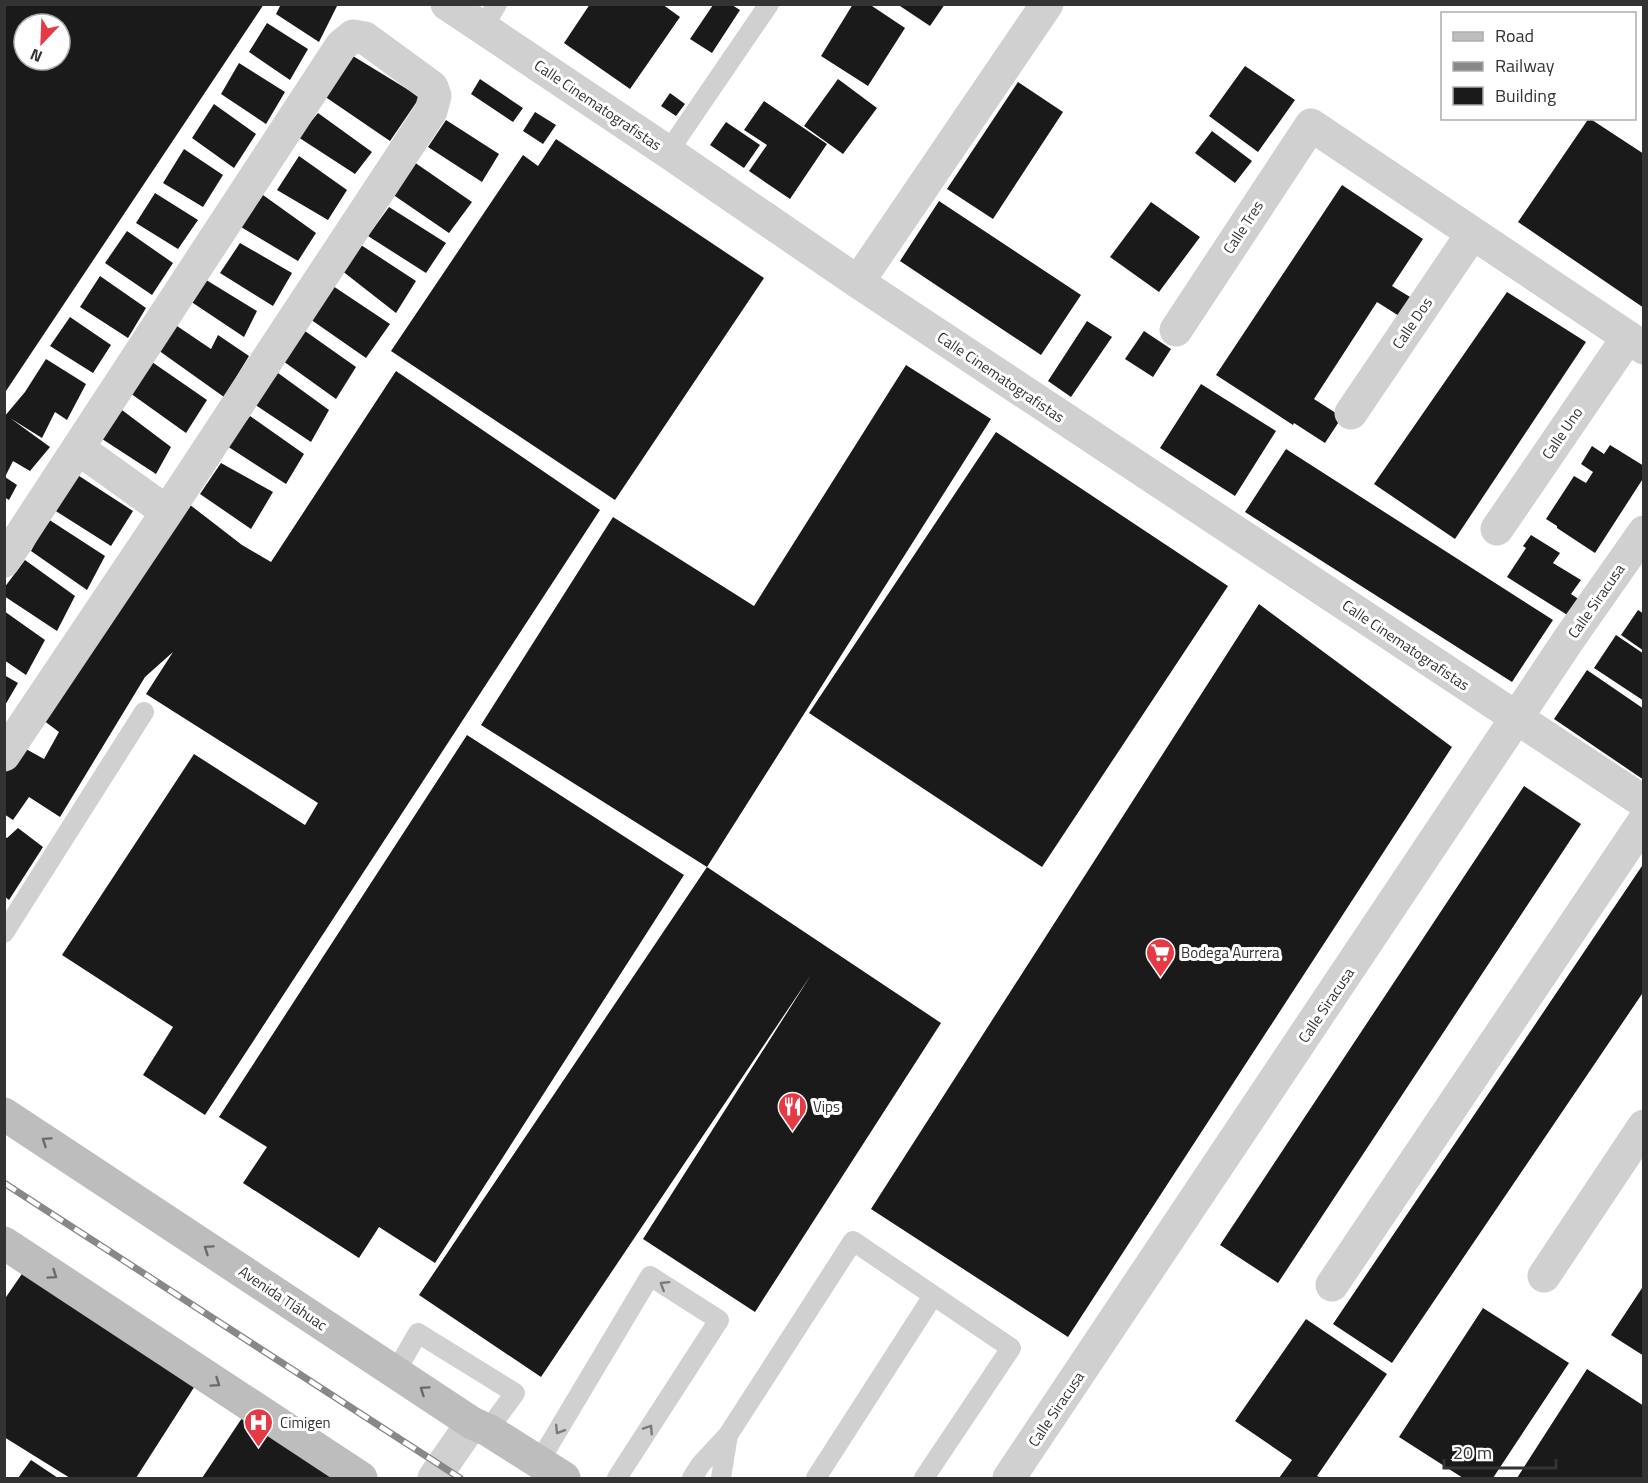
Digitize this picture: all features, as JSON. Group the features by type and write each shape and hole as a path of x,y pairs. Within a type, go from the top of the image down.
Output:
{"main road":[{"name":"Avenida Tláhuac","path":"4,1114 342,1338 551,1471"},
{"path":"4,1243 361,1479"}],"street":[{"name":"Calle Cinematografistas","path":"447,4 490,16 668,152 858,282 1644,802"},
{"path":"858,282 1047,4"},
{"path":"4,561 341,46 353,36 365,38 432,87 435,96 431,111 4,756"},
{"name":"Calle Tres","path":"1176,330 1311,125 1472,234"},
{"path":"1472,234 1636,343"},
{"name":"Calle Dos","path":"1351,413 1472,234"},
{"name":"Calle Uno","path":"1497,529 1636,343"},
{"path":"79,449 167,512"},
{"name":"Calle Siracusa","path":"1009,1479 1569,639 1644,532"},
{"path":"1332,1285 1644,821"},
{"path":"1544,1276 1643,1129"},
{"path":"434,1479 480,1426"}],"lane":[{"path":"668,152 768,4"},
{"path":"4,933 144,712"},
{"path":"728,1435 722,1478 697,1472 728,1435 853,1241 1011,1348 924,1479"},
{"path":"551,1471 650,1276 719,1320 617,1479"},
{"path":"816,1479 933,1296"},
{"path":"396,1371 418,1333 515,1393 480,1426"}],"building":[{"path":"4,4 264,4 4,394"},
{"path":"281,4 335,4 337,6 319,42 276,14"},
{"path":"590,4 662,4 680,17 630,89 564,43"},
{"path":"853,4 869,4 905,28 868,86 821,56"},
{"path":"897,4 945,4 930,26"},
{"path":"713,5 732,5 740,10 712,53 690,39"},
{"path":"267,23 308,49 290,80 249,52"},
{"path":"353,56 420,97 390,141 324,96"},
{"path":"239,63 285,92 266,124 221,94"},
{"path":"1245,66 1295,100 1258,152 1209,116"},
{"path":"480,79 523,108 513,122 471,94"},
{"path":"838,79 877,108 843,154 804,126"},
{"path":"1018,82 1063,112 993,219 947,189"},
{"path":"670,93 685,104 676,116 661,106"},
{"path":"764,101 827,144 790,199 749,171 767,145 744,130"},
{"path":"214,104 256,134 234,168 192,138"},
{"path":"535,112 556,125 543,144 523,131"},
{"path":"318,113 372,152 355,174 298,137"},
{"path":"446,120 499,154 482,182 428,147"},
{"path":"1588,120 1592,120 1644,154 1644,308 1518,222"},
{"path":"726,122 760,145 744,168 710,145"},
{"path":"1212,131 1252,161 1235,183 1195,153"},
{"path":"556,139 764,278 615,500 391,351 523,155 538,166"},
{"path":"184,149 223,175 203,207 163,183"},
{"path":"299,156 347,190 328,220 277,190"},
{"path":"414,162 472,202 449,233 392,194"},
{"path":"1342,185 1423,239 1392,286 1420,303 1407,321 1377,302 1314,399 1342,417 1325,443 1216,375"},
{"path":"155,193 198,220 178,249 136,223"},
{"path":"263,195 316,233 298,261 241,227"},
{"path":"939,201 1081,295 1041,355 900,261"},
{"path":"1151,202 1200,237 1159,292 1110,257"},
{"path":"389,207 446,243 426,273 368,236"},
{"path":"127,231 173,263 152,295 105,263"},
{"path":"240,243 292,273 273,306 220,273"},
{"path":"361,245 416,281 396,313 341,270"},
{"path":"100,276 146,308 128,338 80,307"},
{"path":"203,278 257,311 244,337 190,301"},
{"path":"333,286 390,324 366,358 310,319"},
{"path":"1507,292 1586,342 1455,539 1374,484"},
{"path":"70,317 111,345 93,373 50,346"},
{"path":"1087,321 1112,337 1071,397 1048,381"},
{"path":"177,326 211,349 218,335 249,356 224,397 158,350"},
{"path":"305,331 356,367 336,399 283,361"},
{"path":"1144,331 1171,349 1153,377 1125,359"},
{"path":"46,359 86,384 67,420 55,412 42,438 10,418 50,447 30,471 13,461 5,477 17,485 9,500 4,497 4,417 25,392"},
{"path":"152,362 207,400 186,433 130,393"},
{"path":"906,365 991,419 707,867 481,725 613,517 754,606"},
{"path":"396,371 600,510 205,1115 143,1075 173,1027 62,955 194,754 305,825 318,803 146,694 173,652 145,677 60,817 29,797 13,820 4,814 4,768 17,744 44,759 59,732 39,717 185,501 242,545 271,562"},
{"path":"278,373 329,410 311,442 254,404"},
{"path":"1201,384 1276,431 1235,496 1160,448"},
{"path":"118,407 171,447 156,474 96,435"},
{"path":"250,416 304,454 286,484 227,446"},
{"path":"996,432 1228,586 1042,867 809,713"},
{"path":"1610,445 1644,466 1644,477 1595,553 1546,519 1574,476 1586,483 1593,472 1581,464 1592,446 1604,454"},
{"path":"1286,449 1553,620 1512,682 1245,512"},
{"path":"221,463 273,492 251,529 200,494"},
{"path":"73,472 133,511 111,546 51,508"},
{"path":"48,519 105,556 87,590 31,551"},
{"path":"1531,535 1560,553 1553,563 1581,580 1571,594 1580,600 1569,616 1507,577 1526,548 1523,546"},
{"path":"25,560 75,596 57,631 4,596 4,588"},
{"name":"Bodega Aurrera","path":"1259,604 1452,747 1068,1337 871,1209"},
{"path":"1638,610 1644,614 1644,651 1621,635"},
{"path":"4,611 45,640 26,675 4,660"},
{"path":"1616,635 1644,654 1644,701 1594,668"},
{"path":"1587,670 1644,709 1644,780 1554,719"},
{"path":"4,675 18,683 4,707"},
{"path":"467,735 684,875 435,1263 379,1227 359,1258 243,1183 267,1147 219,1117"},
{"path":"1524,786 1581,824 1278,1283 1220,1245"},
{"path":"18,828 43,847 9,900 4,896 4,836 7,838"},
{"path":"1644,863 1644,991 1392,1363 1333,1324"},
{"path":"707,867 941,1023 755,1312 643,1239 811,975 541,1377 419,1295"},
{"path":"26,1268 200,1378 136,1478 70,1478 4,1437 4,1300"},
{"path":"1644,1285 1644,1356 1611,1335"},
{"path":"1483,1308 1569,1363 1493,1478 1463,1478 1399,1437"},
{"path":"1306,1319 1387,1374 1317,1476 1321,1478 1279,1478 1292,1460 1235,1421"},
{"path":"1587,1369 1644,1406 1644,1478 1517,1478"},
{"name":"Cimigen","path":"244,1415 342,1478 202,1478"},
{"path":"31,1460 58,1478 18,1478"}],"railway":[{"path":"4,1183 460,1478"}],"place":[{"name":"Bodega Aurrera","path":"1160,978"},
{"name":"Vips","path":"792,1132"},
{"name":"Cimigen","path":"259,1448"}]}
